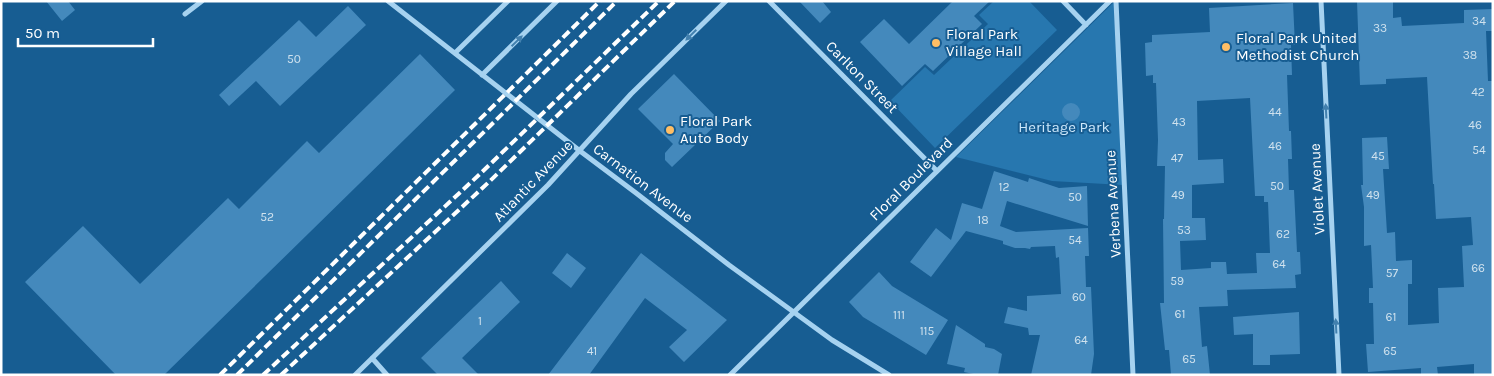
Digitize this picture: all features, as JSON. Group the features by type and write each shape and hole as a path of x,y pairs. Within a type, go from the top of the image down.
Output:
{"street":[{"path":"184,14 202,1"},
{"name":"Carnation Avenue","path":"388,1 729,265 832,340 889,375"},
{"path":"454,53 508,1"},
{"path":"482,75 557,1"},
{"name":"Atlantic Avenue","path":"355,375 548,185 631,94 726,1"},
{"name":"Carlton Street","path":"769,1 937,171"},
{"path":"1063,1 1086,25"},
{"name":"Floral Boulevard","path":"730,375 1110,1"},
{"name":"Verbena Avenue","path":"1116,1 1133,375"},
{"name":"Violet Avenue","path":"1321,1 1338,375"},
{"path":"372,358 387,375"}],"green space":[{"path":"994,1 1029,1 1057,30 935,148 890,101 925,67 934,75 988,24 979,15"},
{"name":"Heritage Park","path":"1114,2 1123,185 1052,181 956,157"}],"building":[{"path":"46,1 68,1 75,10 62,21"},
{"path":"799,1 822,1 831,12 820,23"},
{"name":"Floral Park Village Hall","path":"953,1 990,1 974,16 982,24 933,71 925,64 902,86 860,42 884,19 909,44"},
{"path":"1357,1 1393,1 1393,18 1401,17 1402,26 1464,23 1464,10 1493,9 1493,31 1486,31 1488,81 1492,81 1493,114 1493,375 1474,375 1474,364 1437,367 1438,375 1421,375 1421,368 1368,372 1366,344 1374,344 1373,303 1369,303 1369,288 1373,288 1371,245 1364,246 1364,207 1361,185 1363,185 1362,138 1387,137 1389,169 1383,169 1387,233 1395,232 1396,261 1412,260 1412,284 1408,284 1408,325 1439,323 1438,288 1464,287 1462,246 1473,245 1471,217 1436,219 1427,77 1386,79 1386,84 1360,85"},
{"path":"1293,3 1295,45 1291,45 1292,75 1287,75 1292,159 1288,159 1289,190 1294,190 1297,252 1300,252 1301,274 1295,275 1296,288 1227,290 1228,306 1199,307 1202,347 1207,346 1210,375 1171,375 1169,350 1165,350 1160,303 1164,303 1163,219 1165,166 1157,166 1156,83 1153,83 1153,75 1146,76 1145,43 1152,42 1152,35 1210,32 1209,8","holes":["1250,98 1255,196 1264,196 1264,202 1268,202 1270,253 1256,253 1257,273 1227,274 1226,262 1211,262 1211,268 1181,270 1180,241 1206,240 1205,218 1192,218 1192,185 1224,183 1223,159 1198,160 1197,101"]},
{"path":"348,6 366,25 280,106 256,81 229,106 219,95 299,20 316,37"},
{"path":"420,54 455,90 164,375 116,375 25,282 83,226 140,284 228,198 239,209 307,141 319,153"},
{"path":"674,74 720,121 672,167 665,160 665,153 673,144 638,109"},
{"path":"1071,103 1077,106 1080,112 1077,118 1071,121 1065,118 1062,112 1065,106"},
{"path":"994,171 1028,182 1029,178 1059,188 1087,186 1088,226 1007,201 1000,226 1016,232 1088,228 1089,256 1085,256 1086,287 1091,287 1094,354 1091,375 1031,375 1040,335 1029,335 1028,328 1004,323 1008,307 1027,311 1027,296 1061,294 1059,257 1056,258 1055,246 1031,247 1030,249 1015,248 1003,244 1003,241 966,231 931,277 910,262 936,228 951,240 962,203 982,209"},
{"path":"567,253 586,268 571,288 552,273"},
{"path":"641,253 727,320 684,362 669,347 687,330 645,298 589,375 548,375"},
{"path":"879,272 892,286 948,320 926,355 863,317 849,302"},
{"path":"501,281 520,302 462,358 479,375 438,375 421,358"},
{"path":"1299,312 1300,354 1270,355 1270,365 1253,365 1253,334 1234,335 1233,317"},
{"path":"956,325 985,344 985,347 994,349 1002,354 998,375 978,375 964,372 965,368 947,364"}],"railway":[{"path":"220,375 600,1"},
{"path":"237,375 617,1"},
{"path":"263,375 481,173 659,1"},
{"path":"281,375 490,181 675,1"}],"place":[{"name":"Floral Park Village Hall","path":"936,43"},
{"name":"Floral Park United Methodist Church","path":"1226,47"},
{"name":"Floral Park Auto Body","path":"670,130"}]}
